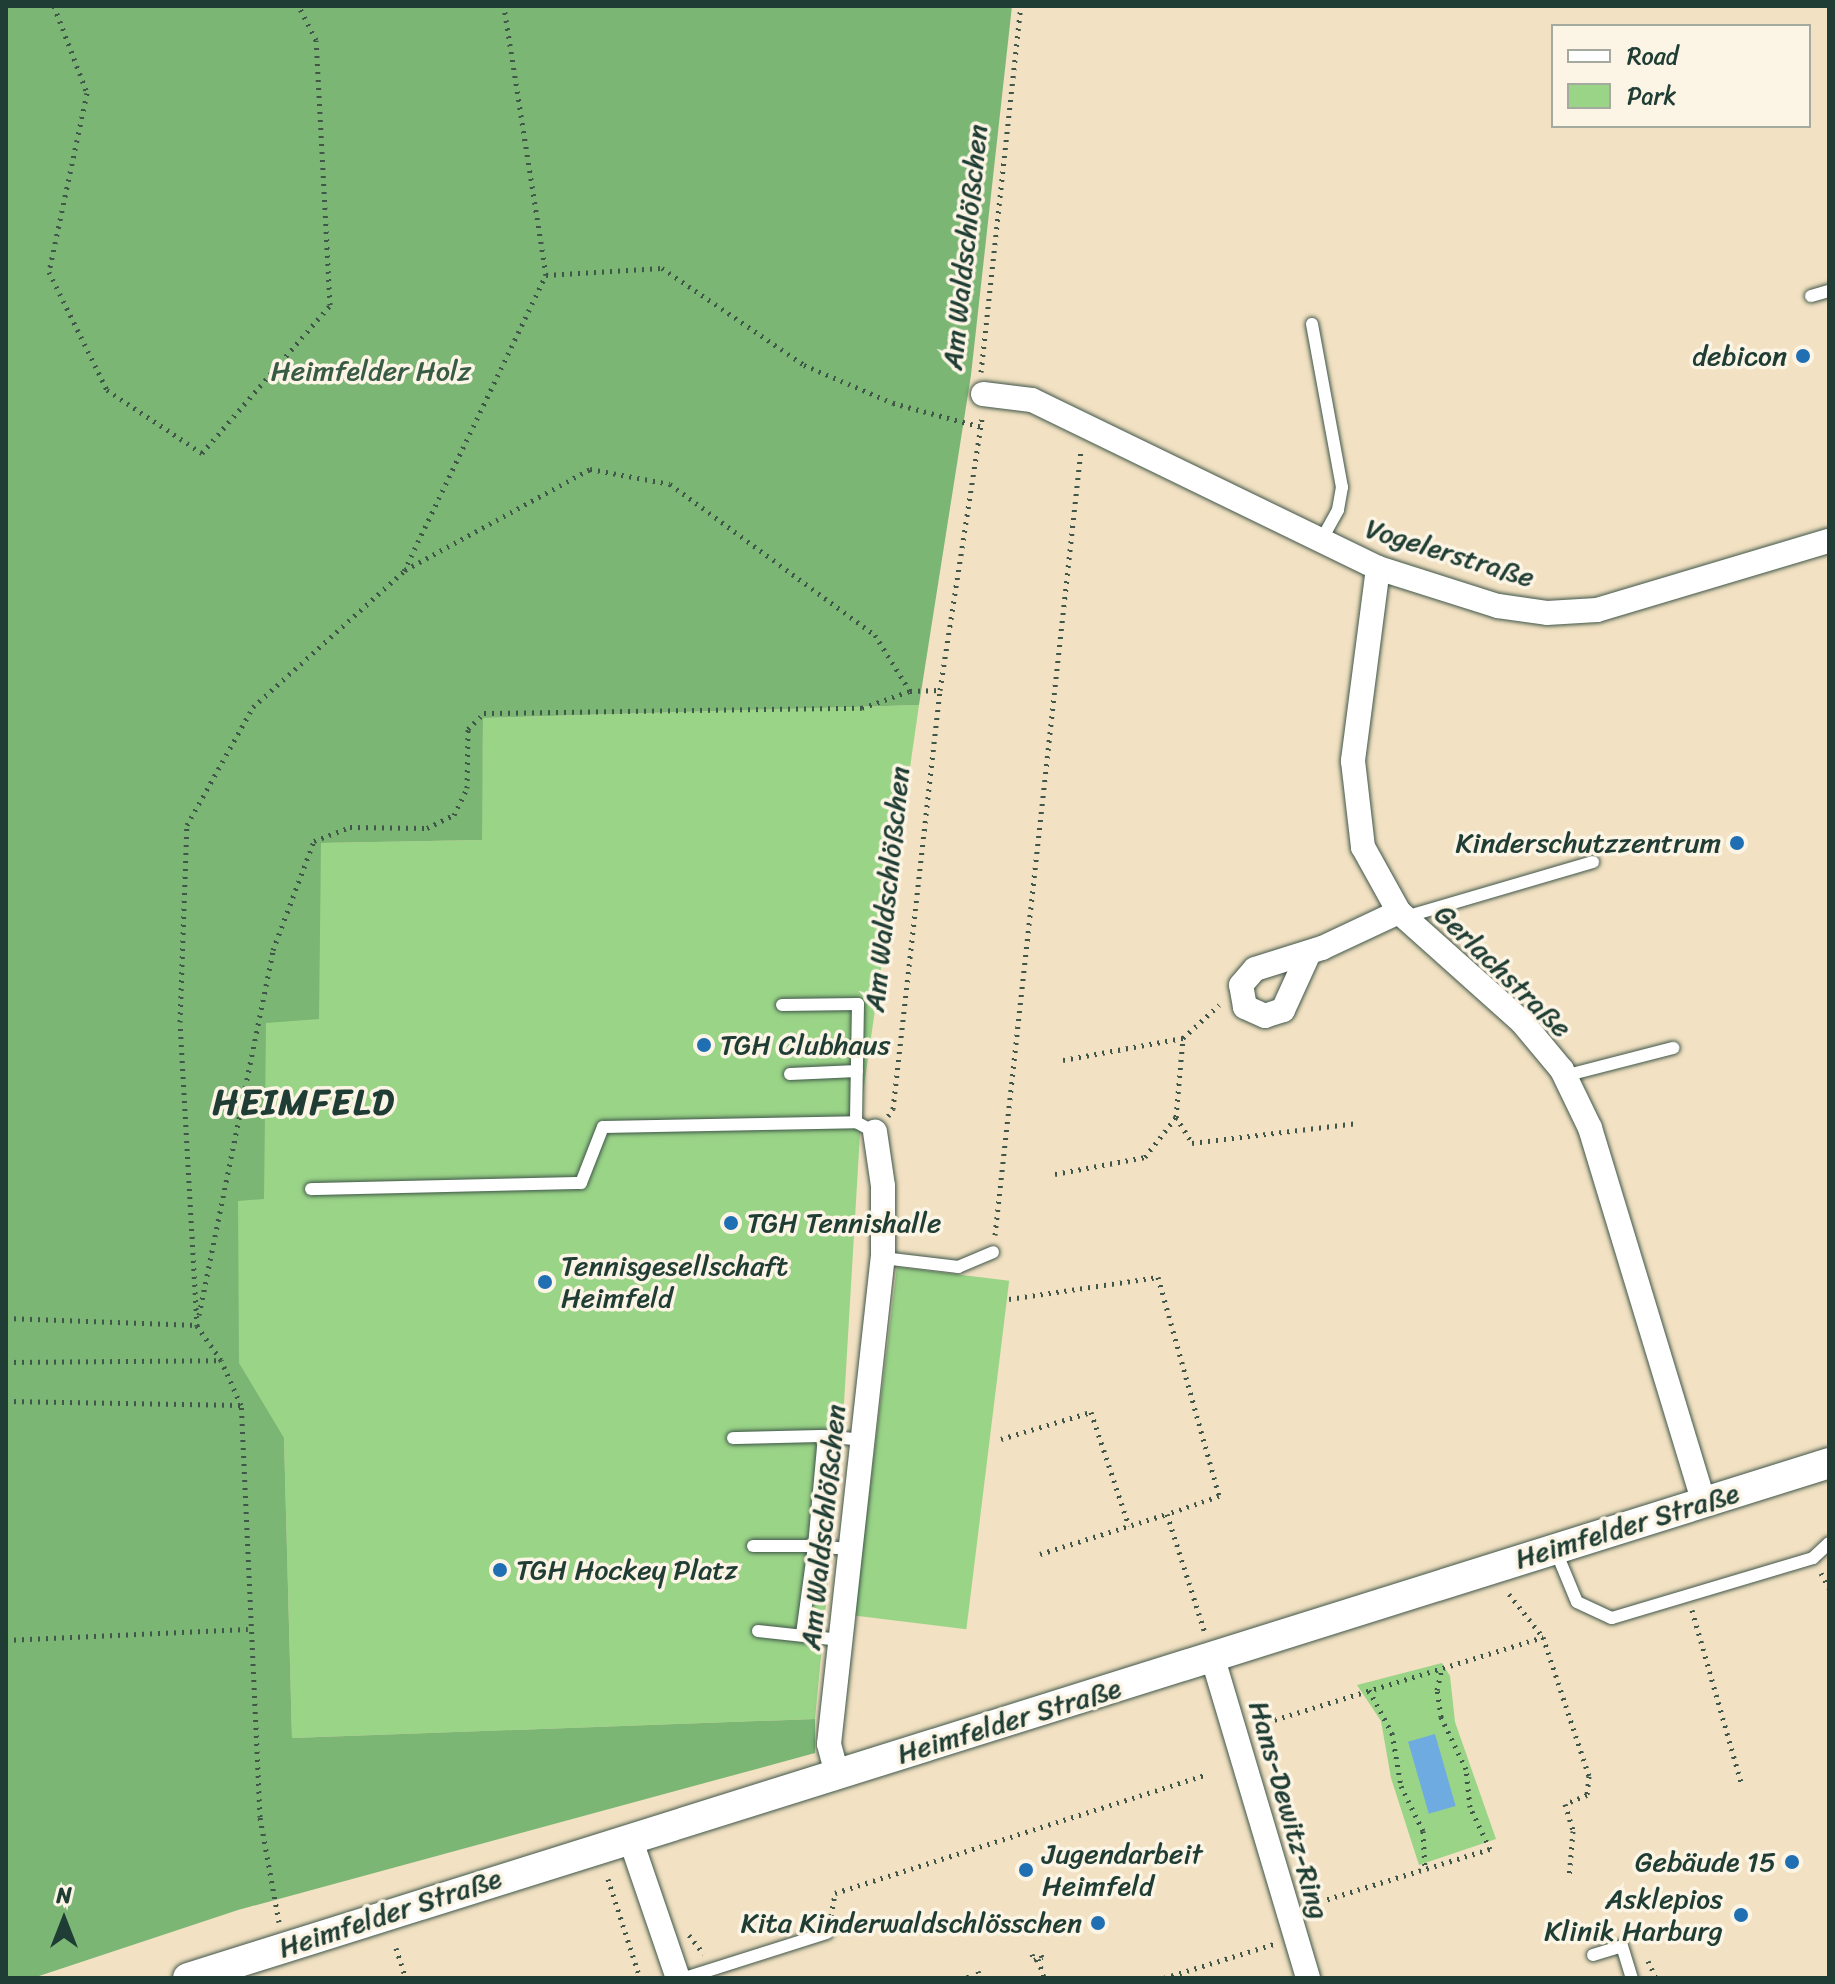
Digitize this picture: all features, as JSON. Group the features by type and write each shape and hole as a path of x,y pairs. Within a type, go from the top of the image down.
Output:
{"street":[{"name":"Vogelerstraße","path":"983,394 1032,400 1378,568 1498,606 1547,613 1597,610 1829,541"},
{"name":"Gerlachstraße","path":"1378,568 1353,761 1363,847 1402,915 1522,1022 1564,1076 1590,1128 1704,1503"},
{"path":"1309,953 1289,999 1275,1015 1253,1013 1245,1007 1241,985 1255,969 1309,953 1402,915"},
{"name":"Am Waldschlößchen","path":"837,1774 829,1744 883,1258 883,1186 865,1127"},
{"name":"Heimfelder Straße","path":"188,1978 1213,1659 1555,1549 1828,1468"},
{"name":"Hans-Dewitz-Ring","path":"1213,1659 1308,1978"},
{"path":"630,1838 678,1978"}],"lane":[{"path":"1811,296 1829,291"},
{"path":"1312,324 1342,487 1338,510 1321,541"},
{"path":"1402,915 1593,862"},
{"path":"311,1189 581,1183 603,1127 865,1127 857,1071 858,1004 782,1005"},
{"path":"1564,1076 1673,1048"},
{"path":"790,1074 857,1071"},
{"path":"883,1258 958,1267 993,1252"},
{"path":"733,1438 824,1436 863,1440"},
{"path":"802,1634 824,1436"},
{"path":"1555,1549 1577,1602 1602,1617 1612,1618 1813,1558 1829,1543"},
{"path":"753,1546 851,1549"},
{"path":"758,1631 841,1640"},
{"path":"685,1978 827,1933"},
{"path":"1593,1955 1622,1946 1632,1978"}],"path":[{"path":"54,6 87,93 49,272 107,390 202,453 330,305 316,40 299,6"},
{"path":"404,571 546,275 504,6"},
{"name":"Am Waldschlößchen","path":"865,1127 893,1109 940,690 982,427 980,361 1021,6"},
{"path":"546,275 662,268 804,365 893,403 982,427"},
{"path":"993,1252 1083,425"},
{"path":"284,1947 260,1817 248,1629 241,1405 221,1360 197,1326 180,1022 187,825 253,707 404,571 590,469 670,484 875,635 910,691"},
{"path":"197,1326 273,950 314,841 350,827 427,828 454,815 467,788 468,729 484,713 862,708 910,691 940,690"},
{"path":"1063,1060 1183,1038 1241,985"},
{"path":"1055,1174 1145,1157 1176,1117 1183,1038"},
{"path":"1176,1117 1192,1143 1358,1123"},
{"path":"1009,1299 1158,1277 1219,1496 1040,1554"},
{"path":"6,1318 197,1326"},
{"path":"6,1362 221,1360"},
{"path":"6,1401 241,1405"},
{"path":"1001,1439 1091,1412 1129,1526"},
{"path":"1167,1514 1213,1659"},
{"path":"1509,1594 1543,1637 1589,1776 1587,1795 1565,1804 1573,1831 1569,1878"},
{"path":"1688,1595 1741,1782"},
{"path":"6,1640 248,1629"},
{"path":"1267,1722 1543,1637"},
{"path":"1323,1901 1490,1849 1470,1807 1466,1769 1441,1717 1437,1690 1442,1668"},
{"path":"1369,1690 1392,1733 1401,1786 1423,1831 1425,1868"},
{"path":"827,1933 835,1893 1207,1774"},
{"path":"608,1879 640,1978"},
{"path":"1164,1978 1275,1944"},
{"path":"396,1948 406,1978"},
{"path":"1037,1955 1044,1978"}],"green space":[{"name":"Tennisgesellschaft Heimfeld","path":"6,6 440,685 271,796 318,1019 320,843 481,840 483,718 919,705 862,1100 842,1437 815,1719 292,1738 284,1438 241,1420"},
{"name":"Heimfelder Holz","path":"6,6 1012,6 971,375 919,705 483,718 482,840 321,843 319,1019 266,1023 264,1199 238,1201 239,1363 284,1438 292,1738 815,1719 815,1753 238,1910 33,1978 6,1978"},
{"path":"897,1267 1009,1281 966,1629 854,1615"},
{"path":"1442,1663 1450,1676 1455,1722 1496,1839 1419,1865 1391,1778 1381,1721 1357,1685"}],"water":[{"path":"1435,1734 1456,1806 1429,1814 1408,1742"}],"place":[{"name":"debicon","path":"1803,356"},
{"name":"Kinderschutzzentrum","path":"1737,843"},
{"name":"TGH Clubhaus","path":"704,1045"},
{"name":"TGH Tennishalle","path":"731,1223"},
{"name":"Tennisgesellschaft Heimfeld","path":"545,1282"},
{"name":"TGH Hockey Platz","path":"500,1570"},
{"name":"Gebäude 15","path":"1792,1862"},
{"name":"Jugendarbeit Heimfeld","path":"1026,1870"},
{"name":"Asklepios Klinik Harburg","path":"1741,1915"},
{"name":"Kita Kinderwaldschlösschen","path":"1098,1923"}],"district":[{"name":"HEIMFELD","path":"304,1103"}]}
